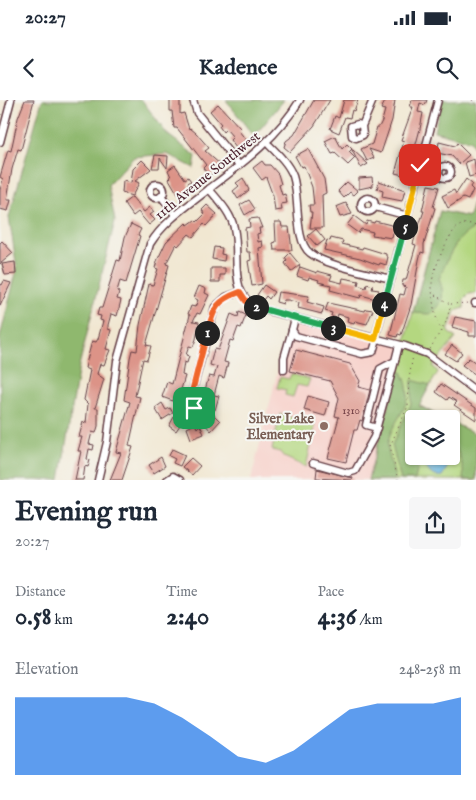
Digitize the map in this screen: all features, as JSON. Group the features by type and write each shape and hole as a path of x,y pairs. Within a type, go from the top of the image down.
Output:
{"street":[{"path":"0,142 12,100"},
{"path":"193,100 197,113 238,165"},
{"name":"11th Avenue Southwest","path":"98,480 107,442 117,361 147,250 160,229 175,215 266,143 300,100"},
{"path":"362,126 373,100"},
{"path":"292,330 298,337 362,354 373,352 438,100"},
{"path":"266,143 279,155 292,175 298,193 301,241 305,248 319,259 391,278"},
{"path":"420,165 438,170"},
{"path":"210,189 224,207 234,227 240,292 252,306 427,354 476,391"},
{"path":"161,196 175,215"},
{"path":"375,207 408,216"},
{"path":"191,396 216,307 226,297 240,292"},
{"path":"284,370 284,358 295,318"},
{"path":"313,464 353,472 374,437 399,345"},
{"path":"377,428 366,425 380,369 394,361"},
{"path":"167,480 173,476 180,480"}],"path":[{"path":"472,100 476,105"},
{"path":"442,332 435,316 432,283 434,273 453,232 463,224 476,225"},
{"path":"434,295 451,304 475,303"},
{"path":"427,354 442,332 451,304"},
{"path":"398,480 390,446 408,406 410,369 414,350"}],"shaded area":[{"name":"Silver Lake Elementary","path":"291,317 405,346 368,480 251,480"}],"green space":[{"path":"42,100 142,100 167,134 196,156 194,168 167,154 134,157 108,185 115,221 79,366 60,480 0,480 0,337 17,269 9,217"},
{"path":"226,100 284,100 257,133 252,134"},
{"path":"442,100 476,100 476,155 471,141 434,131"},
{"path":"476,192 476,293 469,294 464,299 464,308 455,311 448,332 456,338 433,366 438,372 419,405 428,410 405,410 405,465 460,465 460,426 476,434 476,480 368,480 440,211 469,217"},
{"path":"476,192 476,228 463,236 449,257 439,279 442,289 441,303 430,314 413,313 440,211 469,217"},
{"path":"402,372 408,393 403,410 388,442 395,480 368,480 398,373"},
{"path":"291,374 310,379 307,387 297,385 293,397 285,395 286,390 277,388 280,377 289,379"},
{"path":"412,380 430,385 419,406 427,410 408,410 411,404"},
{"path":"280,414 313,424 315,427 306,467 284,457 280,452 272,450"},
{"path":"405,417 405,465 418,466 415,480 401,480 392,445"},
{"path":"460,426 476,434 476,480 463,480"}],"water":[{"path":"426,465 449,465 442,476 432,475"}],"building":[{"path":"25,100 34,100 21,150 18,149 12,169 7,200 11,200 8,211 0,209 0,190 3,179 0,177 8,150 11,151 18,118"},
{"path":"170,100 180,100 180,114 184,113 189,129 196,133 209,148 205,151 222,166 209,176 203,168 206,165 177,128 174,128 172,111 170,111"},
{"path":"314,100 330,100 314,126 290,152 284,147 286,141 294,135"},
{"path":"344,100 358,100 350,118 345,117 339,133 330,129 335,116 339,118"},
{"path":"386,100 395,100 392,120 381,153 369,149 374,158 367,161 361,149 372,144 377,127 379,127 382,121 385,110 381,109"},
{"path":"412,100 427,100 425,105 420,103 418,112 423,113 413,155 410,155 408,160 407,176 395,173 404,141 401,140 413,107 410,107"},
{"path":"218,104 241,129 239,131 250,145 240,153 230,140 233,137 226,129 223,132 219,126 221,124 210,111"},
{"path":"335,136 342,149 347,144 352,149 349,152 355,158 348,165 335,153 332,154 325,141"},
{"path":"439,142 455,146 457,143 469,155 459,164 452,156 437,153"},
{"path":"308,149 324,179 326,193 322,195 323,228 310,228 312,212 310,212 309,205 314,205 312,187 304,166 301,167 295,156"},
{"path":"353,150 368,164 361,168"},
{"path":"155,155 168,156 167,168 160,158 159,168 152,168"},
{"path":"474,159 476,175 469,177 465,162"},
{"path":"142,160 151,169 135,181 139,183 132,196 122,193 123,181 131,183 133,169"},
{"path":"262,161 265,165 270,165 278,174 282,195 285,194 287,203 281,204 282,210 275,211 273,196 266,177 262,180 253,168"},
{"path":"175,165 185,179 188,177 191,181 188,183 190,190 182,196 181,194 179,196 169,179 171,177 168,170"},
{"path":"372,177 373,186 359,189 359,178"},
{"path":"243,178 249,190 238,199 233,191 239,186 236,183"},
{"path":"466,179 472,184 470,187 473,190 468,200 463,198 448,208 442,196 454,190 456,194"},
{"path":"379,181 405,190 402,201 382,197 383,191 377,189"},
{"path":"347,182 358,191 354,195 350,192 344,198 338,191"},
{"path":"428,185 439,187 433,207 435,208 424,244 424,253 421,252 419,260 411,305 401,335 398,334 397,337 390,335 400,294 404,295 406,287 402,286 403,280 406,280 416,245 413,244 424,211 422,211"},
{"path":"132,197 144,212 150,207 154,212 150,215 155,220 149,225 138,212 133,216 124,203"},
{"path":"249,200 255,209 245,215 240,205"},
{"path":"346,203 352,214 340,217 336,207"},
{"path":"207,205 217,214 206,226 204,224 193,237 189,234 178,246 176,244 166,264 169,265 146,345 151,346 147,360 143,359 135,396 140,397 129,446 133,447 122,480 110,480 121,453 116,452 130,402 124,400 130,358 132,350 137,351 140,325 149,284 153,285 158,269 155,268 157,261 166,242 186,223 188,225 195,220 197,222 205,214 202,210"},
{"path":"354,216 366,225 367,221 374,223 375,221 395,226 392,238 372,235 373,232 361,229 358,233 347,225"},
{"path":"258,218 262,228 259,228 260,233 257,234 258,242 262,241 263,247 259,248 262,284 252,286 248,261 251,260 250,252 247,252 245,228 250,227 249,219"},
{"path":"275,222 281,222 282,227 289,227 292,250 274,250 273,243 276,242"},
{"path":"131,224 141,229 138,235 140,236 126,283 120,281 117,299 121,300 117,316 111,314 108,325 108,329 111,330 106,349 110,350 104,365 100,364 97,374 104,379 95,408 98,408 98,426 96,433 92,432 89,444 94,445 93,450 89,449 87,459 90,460 88,467 85,466 83,480 75,480 81,451 78,451 82,437 79,437 83,422 86,423 88,404 84,400 90,370 85,368 92,341 96,342 98,339 103,321 100,320 101,316 97,315 99,308 102,308 117,260 120,261 125,237"},
{"path":"316,229 325,240 317,246 308,236"},
{"path":"331,238 343,241 342,244 362,249 363,247 386,254 388,257 386,265 380,263 379,265 360,258 324,250 327,240 330,241"},
{"path":"2,241 13,253 0,264 0,243"},
{"path":"214,247 222,248 221,254 225,255 224,261 212,259"},
{"path":"290,253 300,265 291,272 285,263 287,261 285,258"},
{"path":"15,262 16,274 5,275 2,264"},
{"path":"300,267 317,273 317,271 332,275 330,280 342,283 343,278 359,281 358,285 366,288 367,284 373,286 372,289 379,290 376,299 361,295 360,298 330,290 331,285 318,282 319,280 309,277 308,280 297,276"},
{"path":"211,268 225,268 225,275 220,275 220,282 211,282"},
{"path":"4,281 11,283 0,306 0,284 2,285"},
{"path":"264,285 274,292 269,299 266,296 263,300 257,295"},
{"path":"199,286 206,289 205,293 209,295 200,314 197,313 193,321 199,322 196,339 193,347 189,346 186,355 189,356 187,363 184,362 182,375 185,376 180,393 176,392 173,401 162,397 167,382 172,384 190,315 188,314 191,306 195,307 198,300 194,298"},
{"path":"278,292 309,296 307,302 324,307 322,314 298,308 299,303 288,300 284,300 283,304 276,302"},
{"path":"328,303 365,311 366,309 373,310 367,324 355,321 354,324 347,322 348,317 338,314 337,318 331,316 332,313 325,311"},
{"path":"239,312 246,315 241,328 238,327 233,341 230,340 224,362 228,363 224,378 219,376 214,395 219,396 215,410 207,408 209,401 205,400 207,390 205,390 209,376 214,377 217,367 210,365 214,349 218,350 231,314 238,317"},
{"path":"455,317 476,321 476,336 469,336 469,332 452,327"},
{"path":"452,345 462,353 456,361 445,354"},
{"path":"296,350 350,364 360,381 358,387 370,390 362,421 360,420 357,430 354,430 346,462 328,458 339,417 335,416 339,398 330,381 290,371"},
{"path":"469,358 476,363 476,375 462,365"},
{"path":"441,384 476,408 476,420 454,405 457,402 449,397 447,400 436,392"},
{"path":"308,396 329,402 325,416 304,410"},
{"path":"162,403 166,410 170,408 173,413 162,420 155,408"},
{"path":"212,413 220,421 211,431 203,422"},
{"path":"174,417 182,422 176,431 169,426"},
{"path":"195,424 197,428 200,425 204,434 191,439 187,428"},
{"path":"172,449 185,455 180,466 173,463 175,459 169,456"},
{"path":"161,457 165,466 154,473 149,465"},
{"path":"191,458 200,466 192,475 182,467"},
{"path":"317,469 353,478 352,480 316,478"}],"place":[{"name":"Silver Lake Elementary","path":"324,426"}],"route":[{"path":"194,408 196,401 191,396 212,314 220,301 226,297 240,292 252,306 375,339 420,165"}]}
